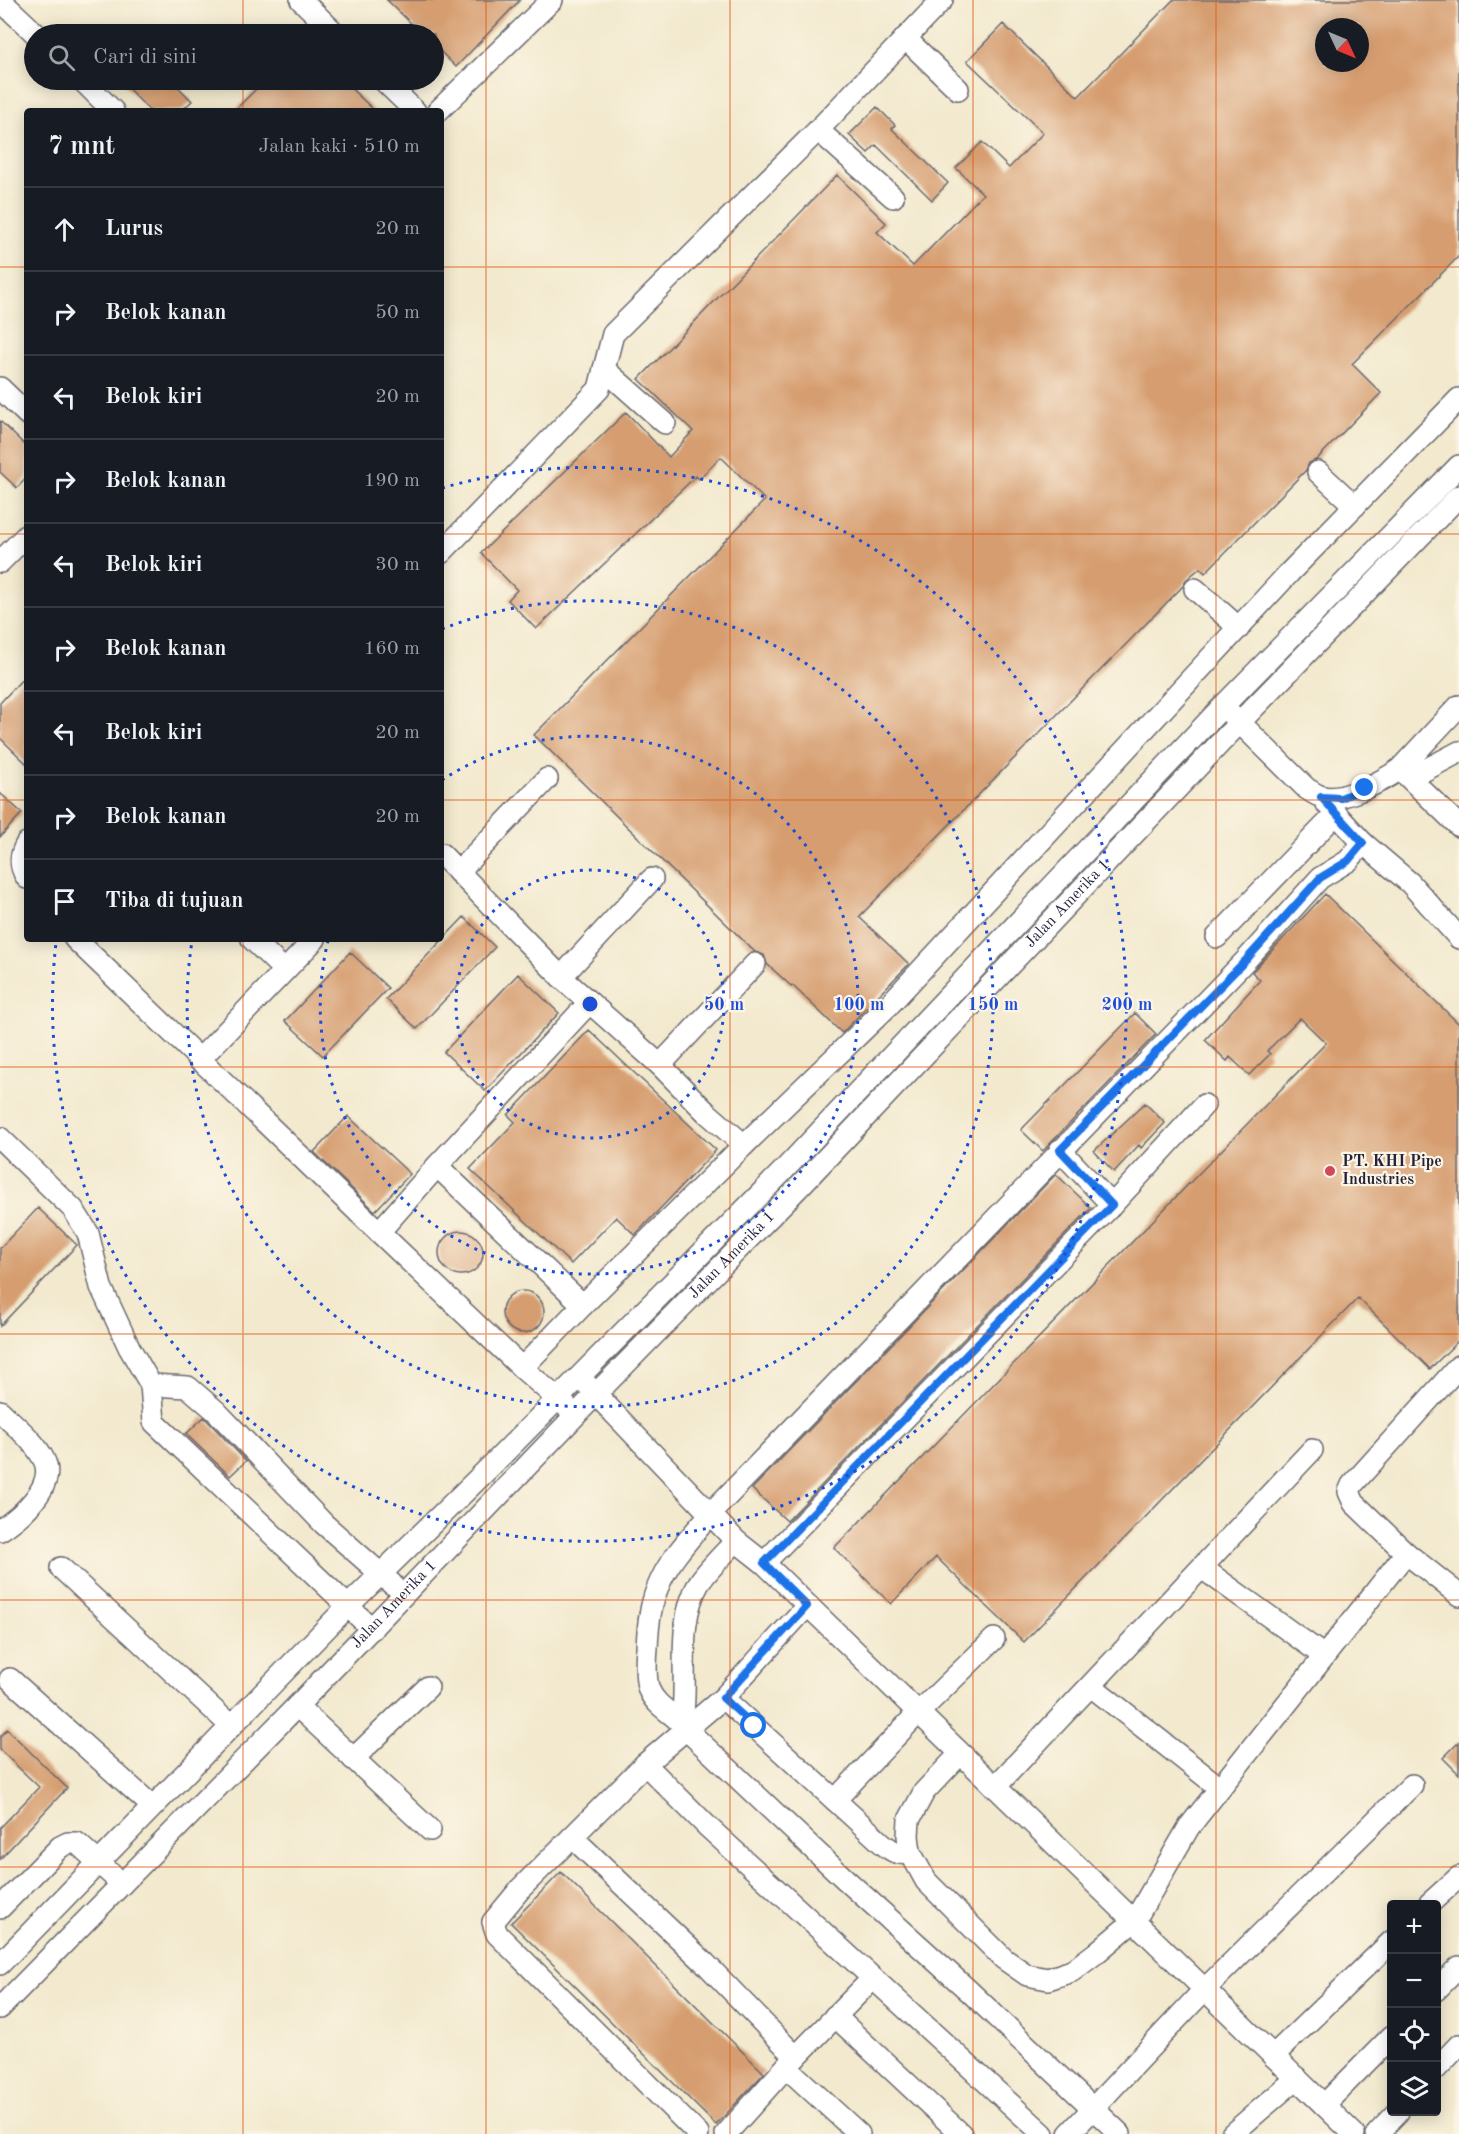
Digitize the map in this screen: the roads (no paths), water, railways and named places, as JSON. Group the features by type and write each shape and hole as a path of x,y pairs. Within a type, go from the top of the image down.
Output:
{"street":[{"path":"0,0 25,24"},
{"path":"301,0 326,24"},
{"path":"441,108 552,0"},
{"path":"444,551 599,389 613,334 818,130 942,0"},
{"path":"905,38 958,89"},
{"path":"92,90 111,108"},
{"path":"393,90 412,108"},
{"path":"818,130 893,197"},
{"path":"604,369 665,423"},
{"path":"0,388 24,411"},
{"path":"522,1368 583,1305 887,1007 1239,628 1459,399"},
{"name":"Jalan Amerika 1","path":"0,1964 347,1607 781,1173 1223,706 1459,466"},
{"path":"1318,472 1355,506"},
{"name":"Jalan Amerika 1","path":"0,2007 297,1706 596,1394 799,1187 1240,722 1459,496"},
{"path":"0,562 24,538"},
{"path":"1195,589 1239,628"},
{"path":"1223,706 1307,789 1321,797 1363,843 1410,883 1459,938"},
{"path":"1405,774 1459,706"},
{"path":"1321,797 1341,798 1388,777 1405,774 1459,752"},
{"path":"1405,774 1459,826"},
{"path":"458,872 547,778"},
{"path":"1217,937 1336,814"},
{"path":"1120,2134 969,1990 845,1880 685,1726 667,1713 648,1689 646,1656 648,1620 661,1579 711,1513 1246,960 1320,878 1348,861 1363,843"},
{"path":"24,849 20,858 24,874"},
{"path":"444,857 561,977 660,1065 706,1112 744,1146"},
{"path":"561,977 652,879"},
{"path":"79,942 378,1232 576,1416"},
{"path":"255,942 284,970"},
{"path":"199,1060 312,942"},
{"path":"660,1065 755,964"},
{"path":"378,1232 589,1003"},
{"path":"764,1563 1112,1205 1204,1106"},
{"path":"0,1138 73,1209 88,1233 100,1287 129,1347 151,1385 154,1422 372,1629"},
{"path":"1060,1150 1112,1205"},
{"path":"437,1166 583,1305"},
{"path":"1459,1366 1352,1485 1349,1492 1354,1503 1406,1553 1459,1594"},
{"path":"579,1377 736,1541 764,1563 1354,2134"},
{"path":"151,1385 188,1387 216,1411 324,1524 404,1595"},
{"path":"0,1411 32,1442 45,1462 46,1470 46,1478 37,1498 22,1514 0,1530"},
{"path":"996,1787 1312,1450"},
{"path":"685,1726 685,1627 691,1603 699,1584 736,1541"},
{"path":"960,1754 924,1792 909,1820 910,1852 926,1881 1004,1959 1027,1975 1048,1979 1071,1971 1135,1920 1189,1827 1406,1553"},
{"path":"61,1568 231,1726"},
{"path":"1202,1568 1324,1656"},
{"path":"698,2134 497,1934 493,1922 520,1888 645,1764 685,1726 723,1698 807,1606"},
{"path":"835,1800 918,1713 994,1639"},
{"path":"10,1679 152,1806"},
{"path":"1091,1686 1220,1788"},
{"path":"353,1759 428,1687"},
{"path":"723,1698 893,1852 903,1854 910,1852"},
{"path":"297,1706 430,1830"},
{"path":"645,1764 708,1827 1043,2134"},
{"path":"1069,2134 1204,1990 1412,1785"},
{"path":"572,1837 705,1963 791,2062 859,2134"},
{"path":"0,1908 60,1847 68,1843 77,1843 122,1884"},
{"path":"1434,1900 1459,1877"},
{"path":"1273,2056 1387,1946"},
{"path":"1441,1986 1459,1967"},
{"path":"726,2134 791,2062 872,1979"},
{"path":"835,2016 961,2134"},
{"path":"1324,2105 1387,2041"},
{"path":"1441,2065 1459,2045"},
{"path":"1232,2134 1297,2078"},
{"path":"1377,2134 1394,2116"}],"place":[{"name":"PT. KHI Pipe Industries","path":"1330,1171"}]}
